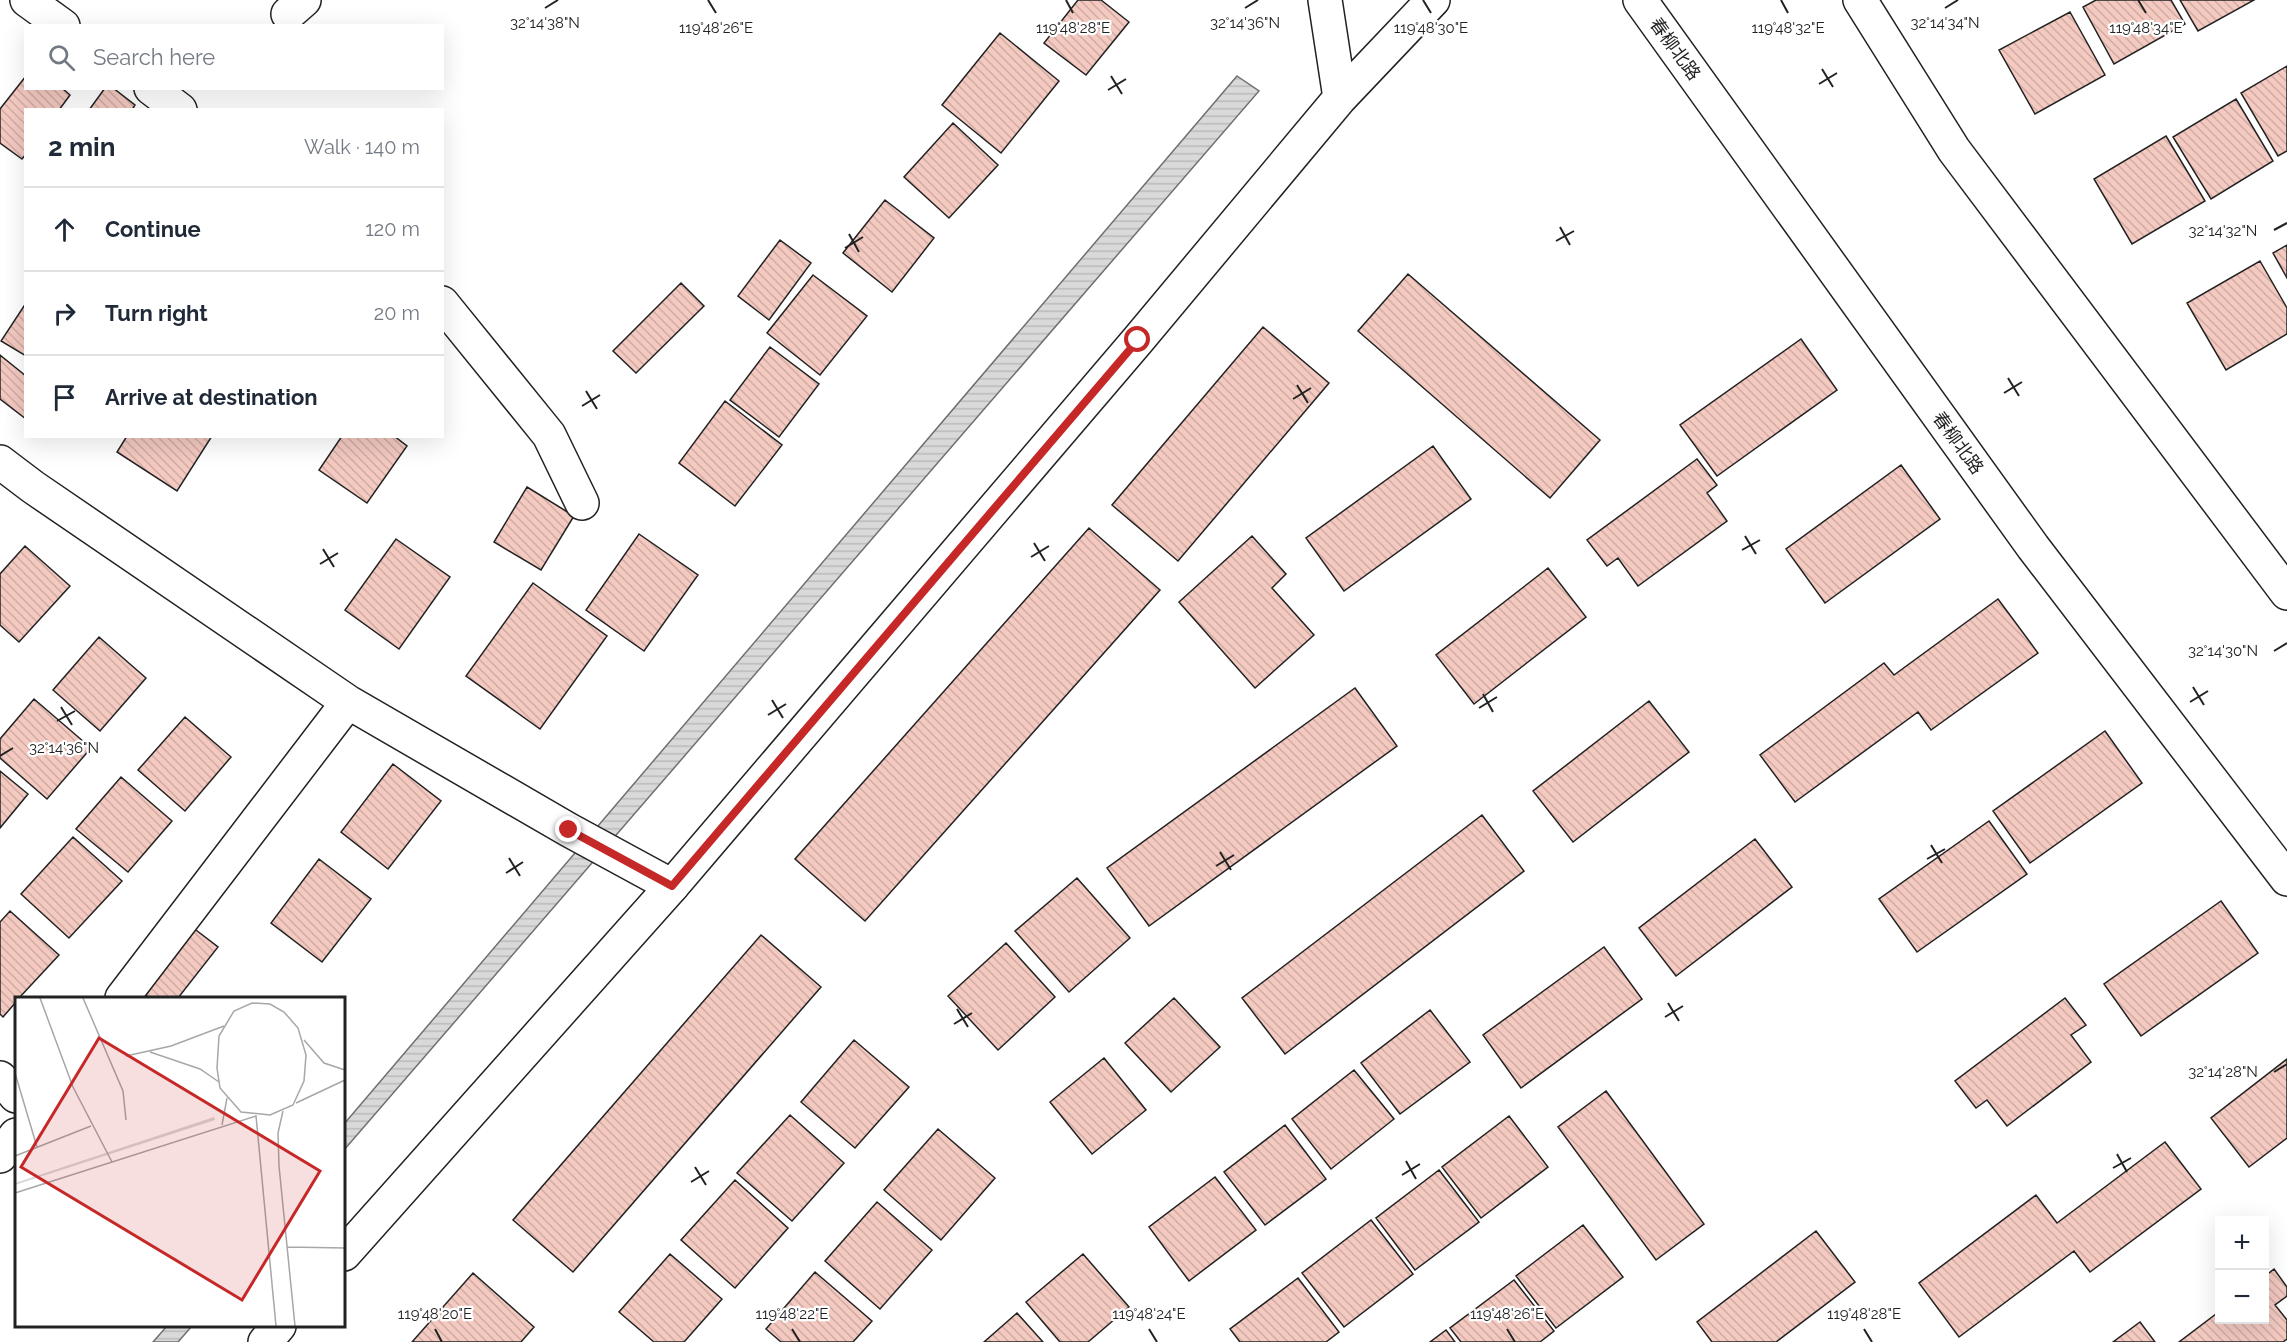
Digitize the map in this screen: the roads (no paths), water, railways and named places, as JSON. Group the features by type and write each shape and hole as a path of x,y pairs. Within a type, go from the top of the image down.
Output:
{"street":[{"path":"27,0 60,24"},
{"path":"1325,0 1340,98"},
{"path":"345,1253 660,879 1130,350 1340,98 1433,0"},
{"name":"春柳北路","path":"1640,0 2033,547 2287,879"},
{"path":"1860,0 1954,150 2287,594"},
{"path":"154,90 177,108"},
{"path":"444,305 549,435 582,503"},
{"path":"0,462 33,487 348,702 569,830 660,879"},
{"path":"124,997 348,702"},
{"path":"0,1078 15,1095"},
{"path":"0,1156 15,1137"},
{"path":"265,1342 278,1327"}]}
